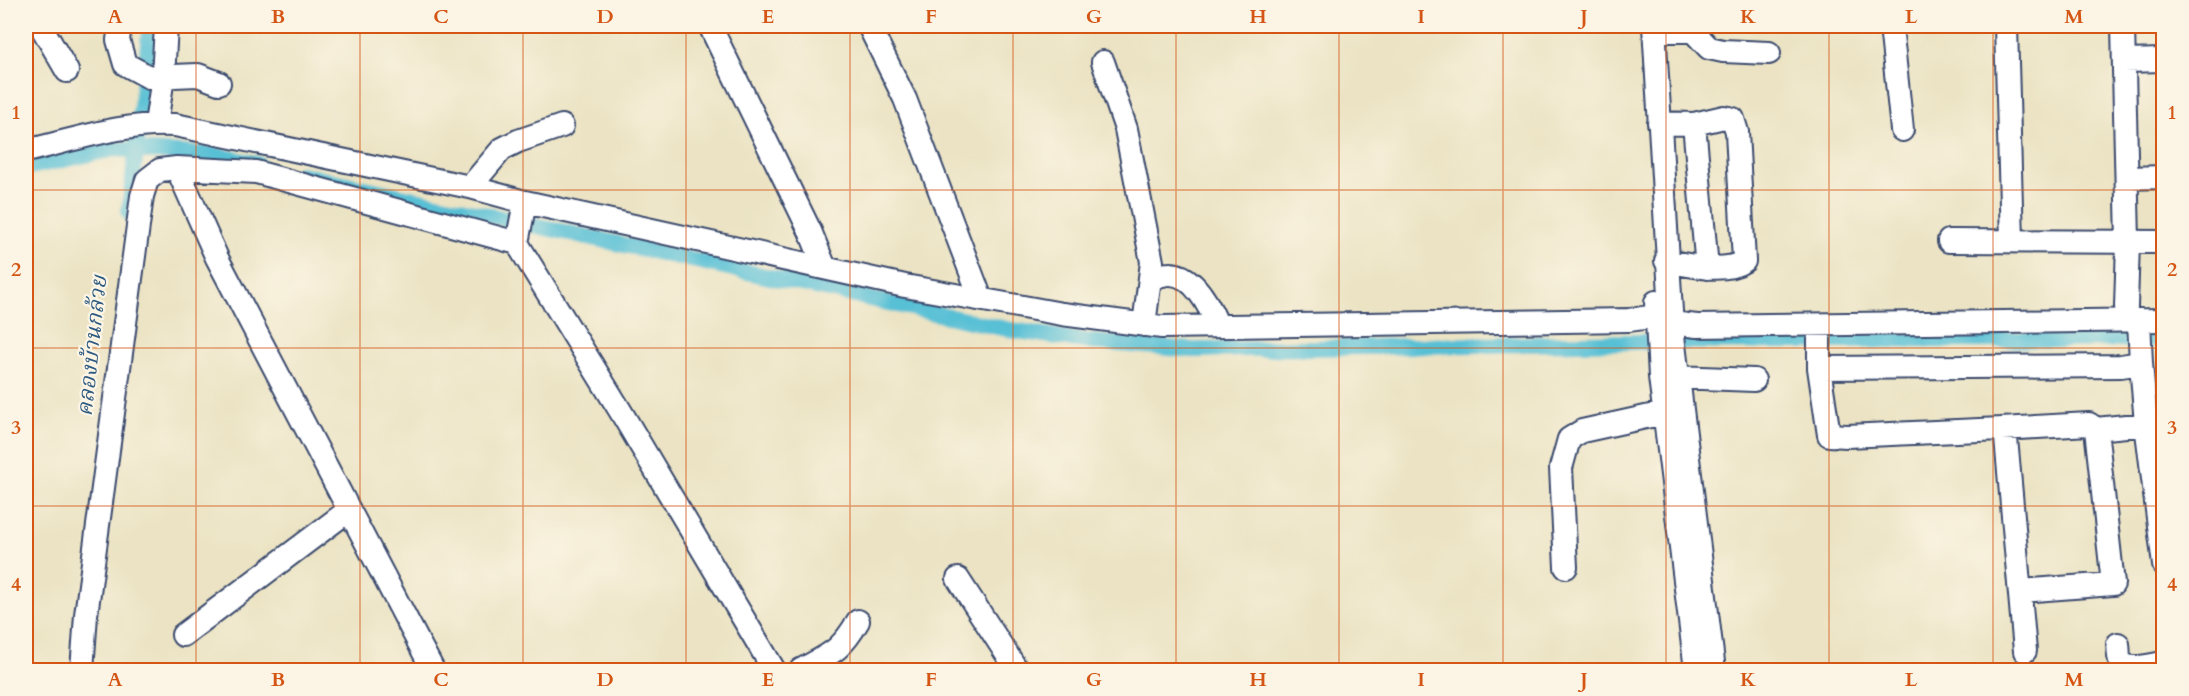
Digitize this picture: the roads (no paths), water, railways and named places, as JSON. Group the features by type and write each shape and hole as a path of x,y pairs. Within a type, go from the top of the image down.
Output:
{"street":[{"path":"41,26 67,71"},
{"path":"120,26 118,40 125,64 156,77 198,75 219,83"},
{"path":"151,125 156,77 166,26"},
{"path":"710,26 805,220 825,268"},
{"path":"869,26 905,99 981,299"},
{"path":"1891,26 1902,130"},
{"path":"2006,26 2012,241"},
{"path":"2123,26 2132,314 2142,363 2154,390 2146,424 2158,482 2163,565"},
{"path":"1650,27 1693,31 1709,48 1722,51 1768,53"},
{"path":"1650,27 1659,123 1666,261 1664,413 1696,670"},
{"path":"1650,27 1666,340 1714,670"},
{"path":"2124,60 2163,60"},
{"path":"1104,62 1126,129 1152,262 1144,325"},
{"path":"1659,123 1694,124 1724,117 1733,120 1737,132 1744,261 1737,266 1707,268 1666,261"},
{"path":"1694,124 1707,268"},
{"path":"26,151 124,129 151,125 175,125 470,187 524,206 905,286 1062,314 1162,327 1629,320 1666,340 1754,380"},
{"path":"470,187 502,149 562,126"},
{"path":"177,168 217,258 433,670"},
{"path":"82,670 86,615 142,196 147,180 160,170 177,168 256,172 518,238"},
{"path":"2127,178 2163,177"},
{"path":"524,206 518,238 774,670"},
{"path":"1949,241 2163,242"},
{"path":"1150,279 1170,273 1186,280 1205,298 1218,326"},
{"path":"1666,340 1697,326 1819,328 2132,314 2163,320"},
{"path":"1819,328 1819,361 1829,435 2089,424 2096,429 2146,424"},
{"path":"1819,361 2121,366 2142,363"},
{"path":"1566,567 1562,468 1569,439 1582,431 1664,413"},
{"path":"2001,429 2007,438 2025,651"},
{"path":"2020,591 2113,584 2096,429"},
{"path":"183,635 349,510"},
{"path":"958,579 1017,670"},
{"path":"801,670 834,652 844,643 858,621"},
{"path":"2118,644 2119,659 2123,664 2131,667 2163,663"}],"waterway":[{"name":"คลองบ้านกล้วย","path":"129,213 150,26"},
{"path":"26,168 114,149 216,155 258,164"},
{"path":"301,174 1011,330 1092,342 1194,350 1637,342 2164,339"}]}
